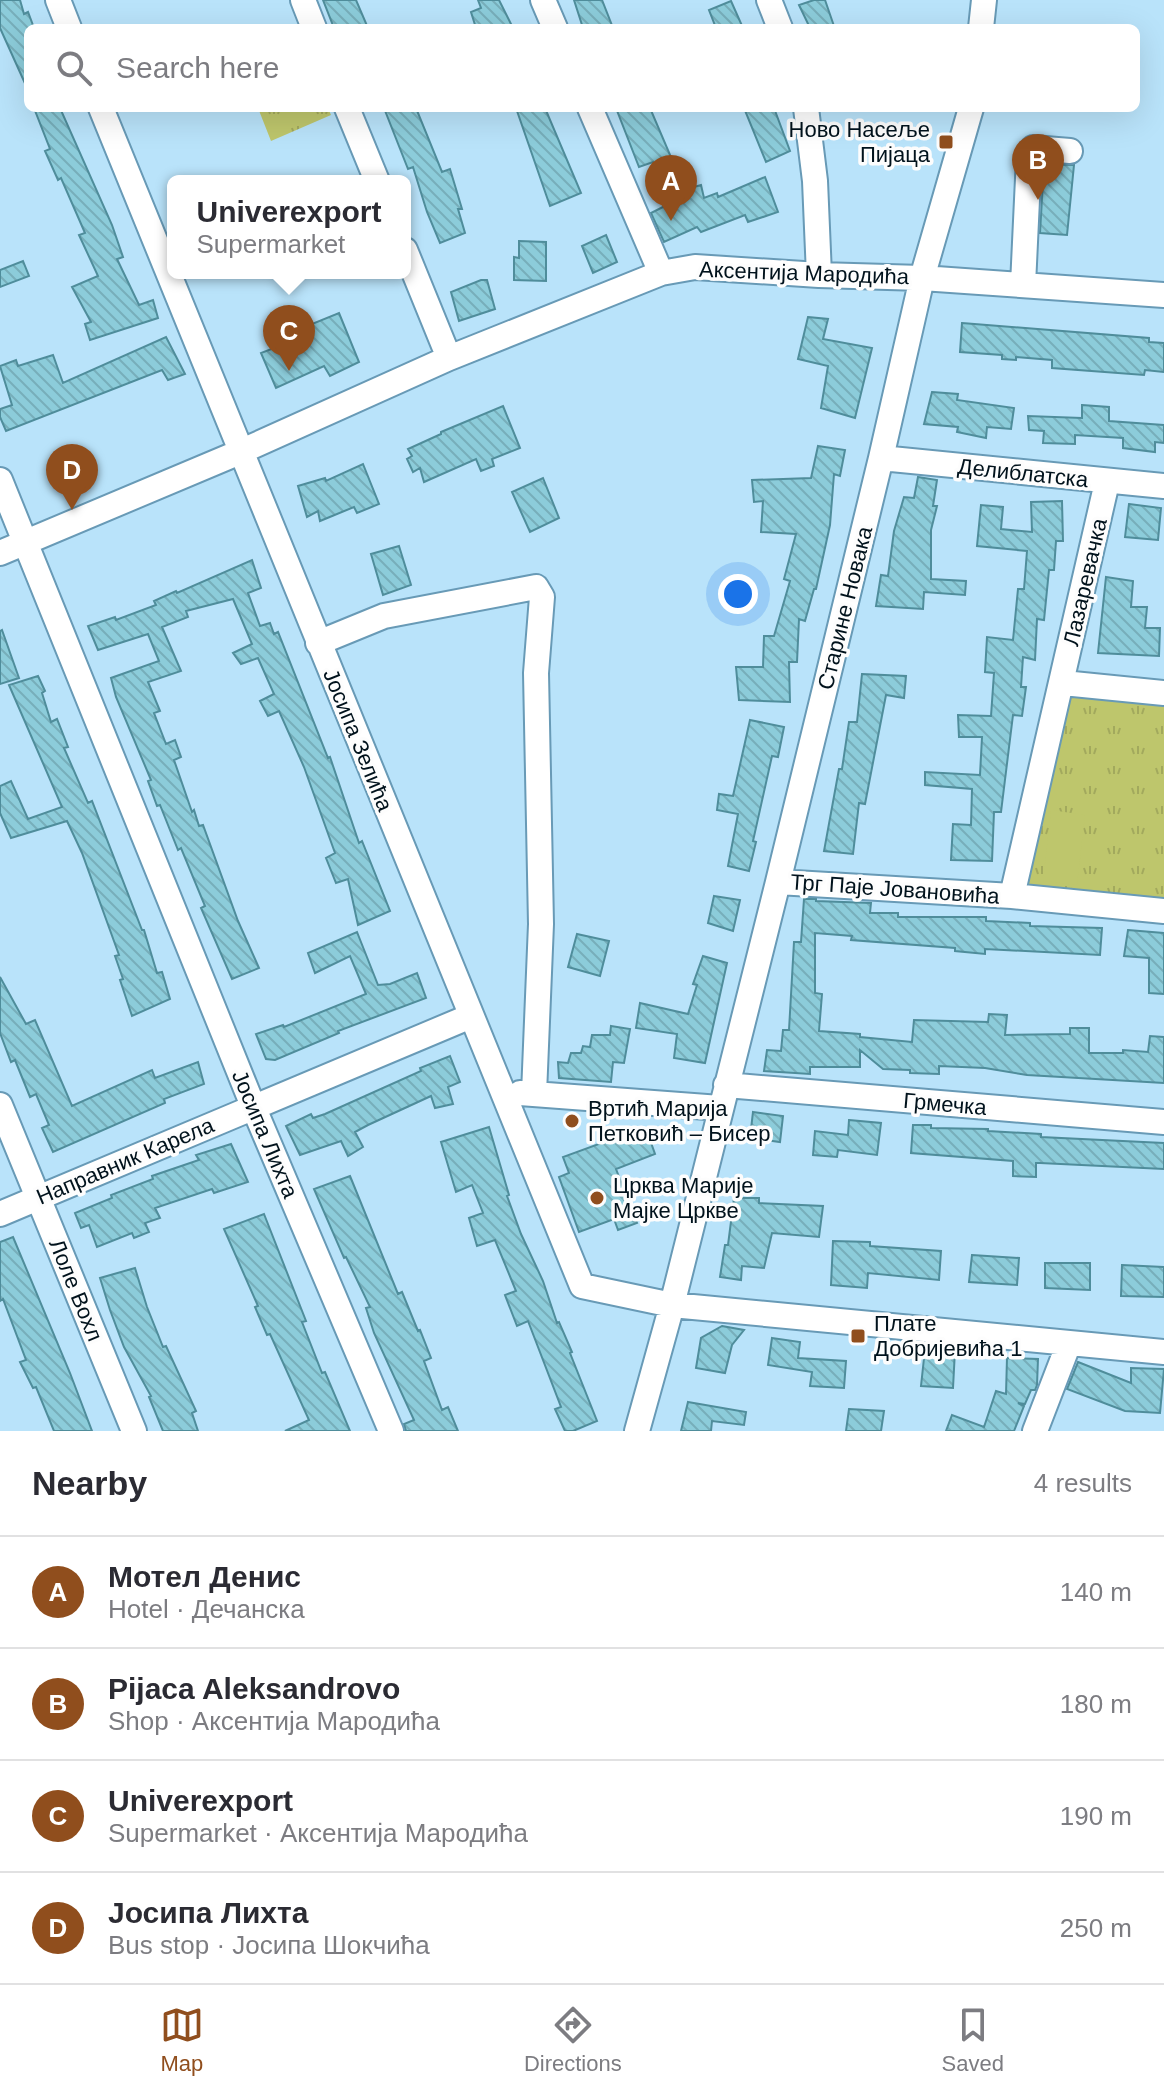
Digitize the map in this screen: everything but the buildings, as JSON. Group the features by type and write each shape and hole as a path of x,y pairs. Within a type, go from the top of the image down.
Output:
{"street":[{"path":"58,0 67,24"},
{"path":"303,0 312,24"},
{"path":"543,0 553,24"},
{"path":"769,0 778,24"},
{"path":"981,24 984,0"},
{"name":"Јосипа Зелића","path":"103,112 167,271"},
{"path":"349,112 375,175"},
{"path":"592,112 661,273"},
{"path":"806,112 815,181 819,275"},
{"name":"Старине Новака","path":"637,1431 672,1305 778,882 922,278 970,112"},
{"path":"1023,285 1029,157 1033,148 1070,151"},
{"path":"411,265 449,358"},
{"name":"Аксентија Мародића","path":"0,553 240,452 449,358 661,273 695,267 922,278 1164,295"},
{"name":"Јосипа Зелића","path":"170,279 582,1286 672,1305"},
{"name":"Делиблатска","path":"881,458 1164,486"},
{"name":"Јосипа Лихта","path":"0,480 253,1106 391,1431"},
{"name":"Лазаревачка","path":"1063,683 1107,482"},
{"path":"318,643 384,616 536,587 542,597 536,673 541,924 534,1094"},
{"path":"1063,683 1164,693"},
{"name":"Трг Паје Јовановића","path":"1012,896 1063,683"},
{"name":"Трг Паје Јовановића","path":"778,882 1012,896 1164,911"},
{"name":"Направник Карела","path":"0,1214 471,1016"},
{"path":"502,1092 723,1096"},
{"name":"Грмечка","path":"723,1096 1164,1122"},
{"name":"Лоле Вохл","path":"0,1105 134,1431"},
{"path":"672,1305 1164,1352"},
{"path":"1035,1431 1069,1343"}],"green space":[{"path":"260,112 330,112 331,115 271,141"},
{"path":"1071,694 1164,704 1164,903 1027,889"},
{"path":"1051,810 1085,815 1077,885 1043,881"}],"place":[{"name":"Ново Насеље Пијаца","path":"946,142"},
{"name":"Pijaca Aleksandrovo","path":"1038,200"},
{"name":"Мотел Денис","path":"671,221"},
{"name":"Univerexport","path":"289,371"},
{"name":"Јосипа Лихта","path":"72,510"},
{"name":"Вртић Марија Петковић – Бисер","path":"572,1121"},
{"name":"Црква Марије Мајке Цркве","path":"597,1198"},
{"name":"Плате Добријевића 1","path":"858,1336"}]}
